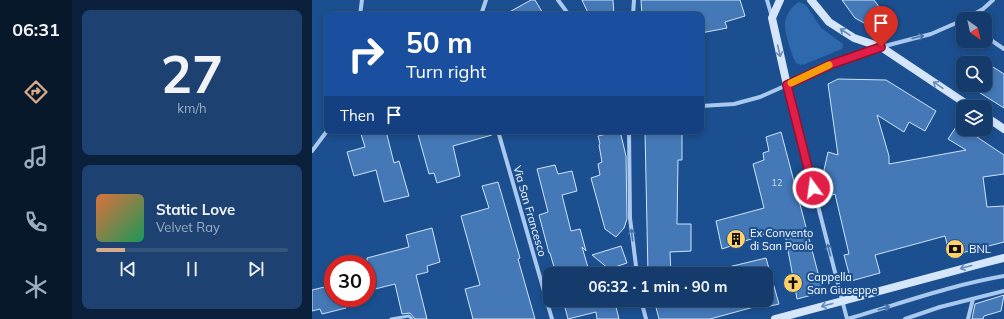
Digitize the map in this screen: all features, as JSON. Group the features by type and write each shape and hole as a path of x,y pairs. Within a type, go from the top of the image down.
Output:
{"street":[{"path":"360,12 362,0"},
{"path":"481,12 486,0"},
{"path":"558,0 567,12"},
{"path":"633,12 634,0"},
{"path":"767,0 787,85 847,319 927,295 990,278 1004,276"},
{"path":"772,18 780,0"},
{"path":"811,0 829,22 854,38 881,47 960,100"},
{"path":"976,12 993,0"},
{"path":"704,106 734,104 760,97 832,64 881,47 930,34 956,23"},
{"path":"992,41 1004,49"},
{"path":"992,121 1004,129"},
{"path":"312,151 325,134"},
{"name":"Via San Francesco","path":"499,134 552,319"},
{"path":"629,134 630,218 635,267"},
{"path":"776,319 1004,258"},
{"path":"905,319 1004,291"},
{"path":"968,319 973,299"},
{"path":"643,307 646,319"}],"lane":[{"path":"391,319 409,316 412,319"}],"shaded area":[{"path":"799,2 806,5 821,28 843,44 842,49 805,64 801,65 796,63 792,55 785,23 790,11"}],"building":[{"path":"531,0 535,0 542,12 509,12"},
{"path":"582,0 613,0 614,12 588,12"},
{"path":"641,0 740,0 745,16 725,22 727,28 704,32 704,12 642,12"},
{"path":"842,0 874,0 880,8 873,28 855,18"},
{"path":"992,66 1004,74 1004,108 979,92 992,92"},
{"path":"838,79 886,80 936,111 925,131 909,122 904,132 877,115 889,156 889,164 966,150 948,139 956,127 956,136 976,136 1004,155 1004,174 983,177 987,207 1004,206 1004,242 950,256 945,236 875,255 880,273 851,281 844,255 849,254 835,194 829,196 824,170 828,152 838,155 828,84"},
{"path":"781,132 823,292 797,299 785,234 779,235 777,230 722,249 716,221 764,208 753,164 764,160 763,153 769,151 766,137"},
{"path":"361,134 387,134 394,163 399,161 409,196 384,202 376,170 354,176 347,152 365,147"},
{"path":"418,134 492,134 453,146 460,176 437,183 434,173 429,174"},
{"path":"607,134 621,134 626,156 627,219 624,228 616,237 605,229 591,178 600,175 598,164 602,162 598,136"},
{"path":"645,134 682,134 682,160 678,160 677,224 691,224 691,251 670,252 671,267 648,267"},
{"path":"555,165 558,174 572,171 577,191 562,195 571,231 580,229 586,251 582,247 588,267 554,267 539,215 548,212 537,169"},
{"path":"498,182 520,258 518,259 535,319 473,319 465,289 480,285 461,216 489,208 482,186"},
{"path":"432,228 440,262 427,266 428,272 416,275 427,319 415,319 410,313 402,314 395,284 376,289 376,256 409,247 406,235"},
{"path":"621,246 627,263 615,267 607,267 592,255"},
{"path":"766,258 769,267 728,267"},
{"path":"773,283 779,304 773,305"},
{"path":"324,287 324,307 346,308 322,314 320,309 312,311 312,290"},
{"path":"1004,295 1001,311 984,316 983,319 972,319 975,304"},
{"path":"565,307 616,307 619,319 597,319 596,312 568,319"},
{"path":"656,307 754,307 710,319 659,319"}],"slow traffic":[{"path":"791,83 829,65"}],"place":[{"name":"Ex Convento di San Paolo","path":"736,239"},
{"name":"BNL","path":"955,249"},
{"name":"Cappella San Giuseppe","path":"793,283"}],"route":[{"path":"813,188 787,85 832,64 881,47"}]}
